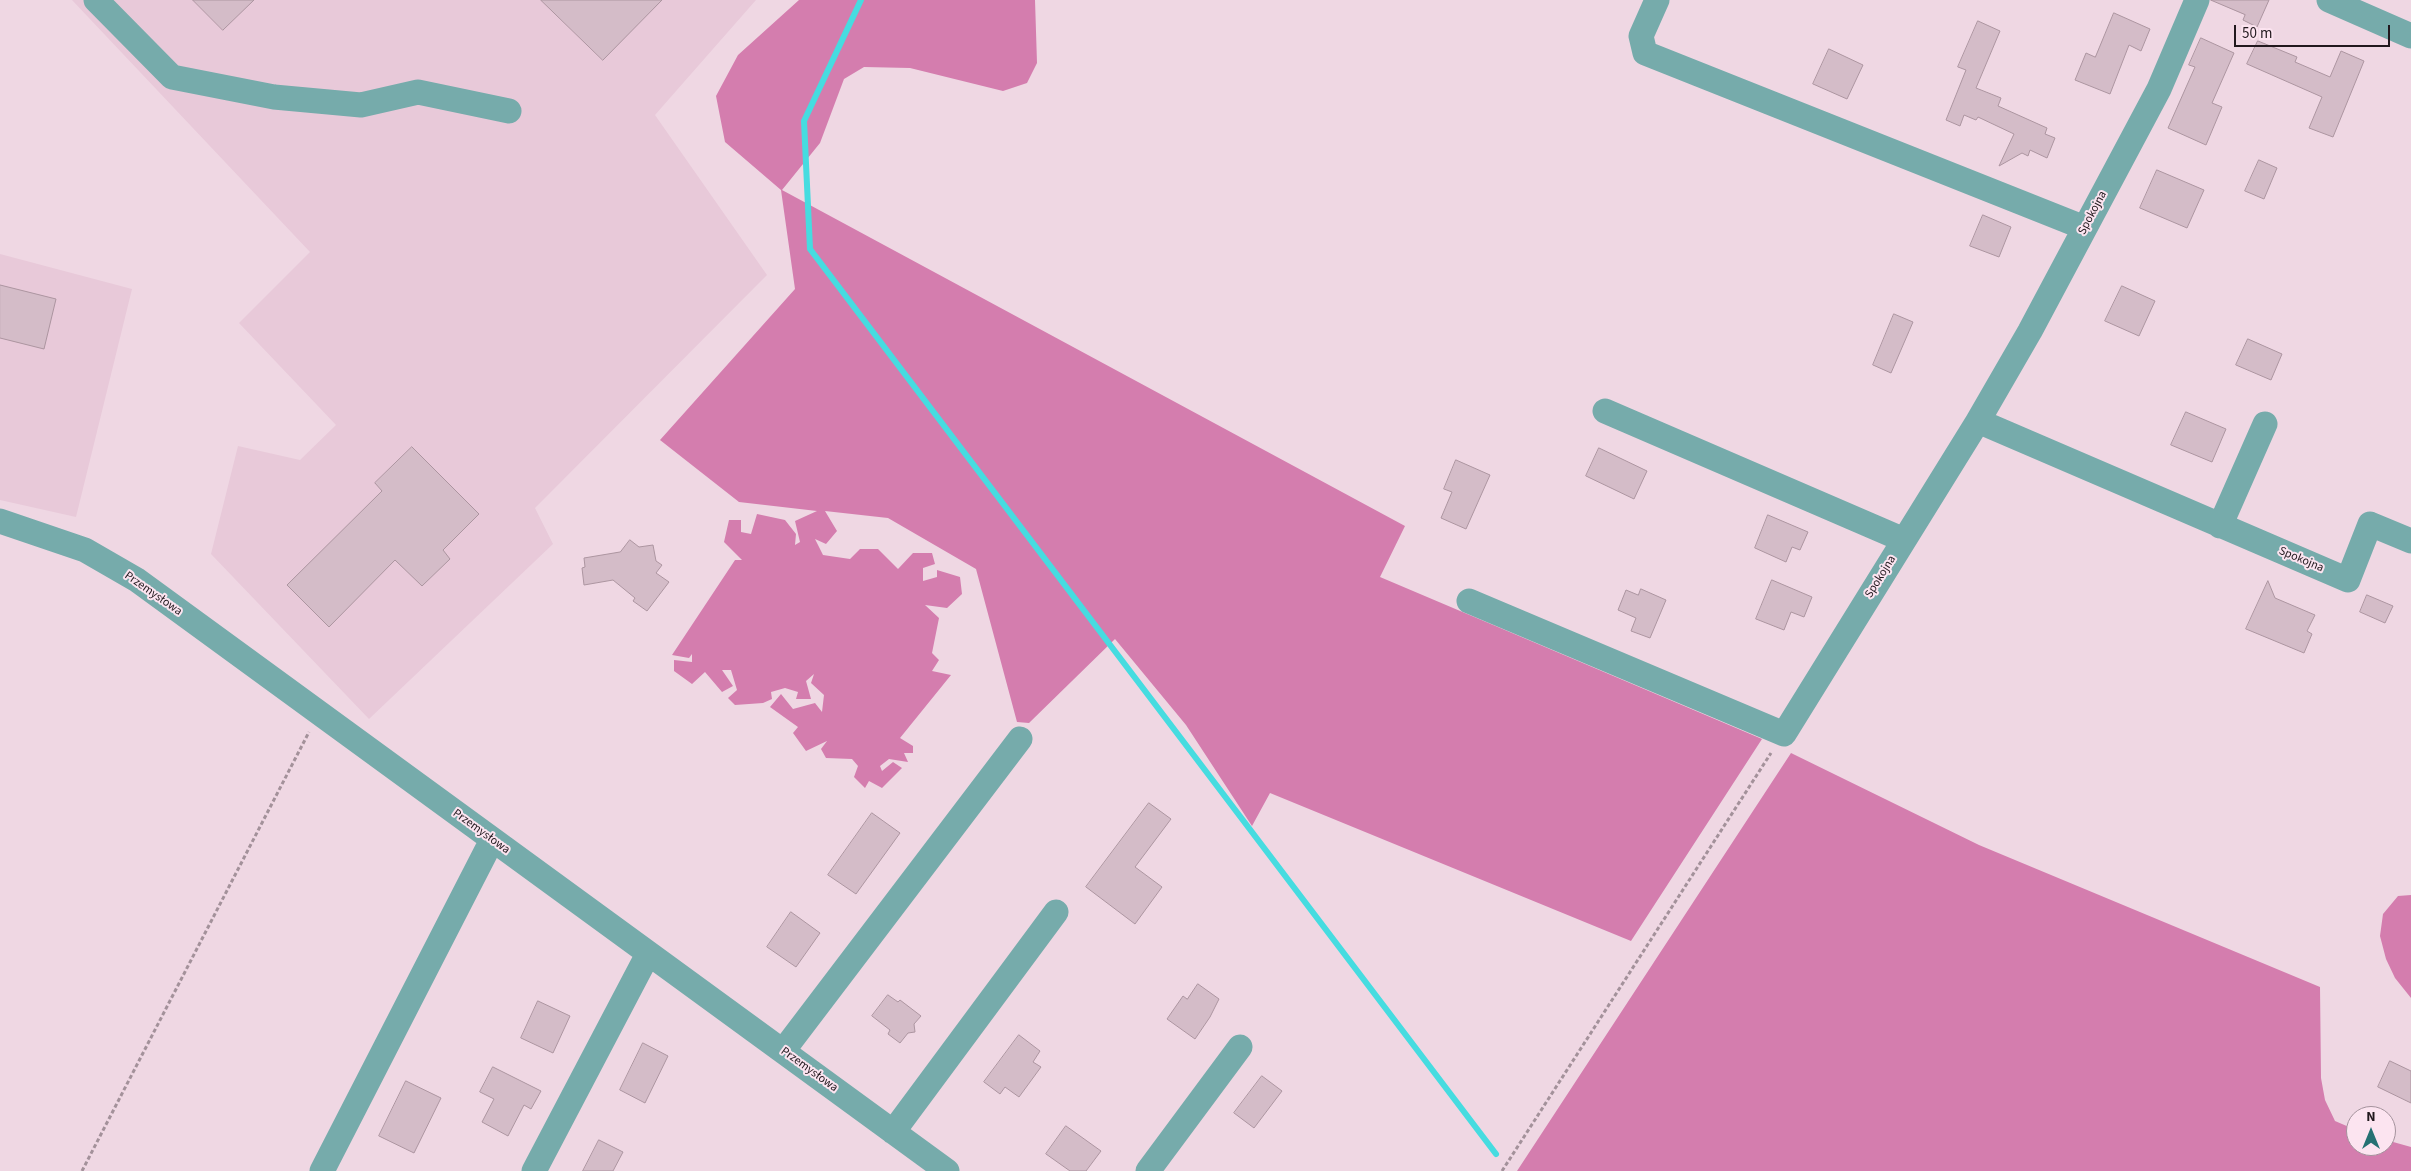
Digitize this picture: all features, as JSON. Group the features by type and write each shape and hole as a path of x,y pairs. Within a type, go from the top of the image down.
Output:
{"street":[{"path":"96,0 172,77 274,97 361,105 418,92 509,111"},
{"name":"Spokojna","path":"1784,734 1978,421 2030,331 2159,89 2197,0"},
{"path":"2328,0 2411,36"},
{"path":"1648,3 1641,36 1645,54 2085,228"},
{"path":"1604,411 1904,540"},
{"name":"Spokojna","path":"1978,421 2348,580 2370,524 2411,541"},
{"path":"2220,526 2265,424"},
{"name":"Przemysłowa","path":"0,521 84,550 137,580 318,714 947,1171"},
{"path":"1469,601 1784,734"},
{"path":"782,1051 1020,739"},
{"path":"322,1171 492,840"},
{"path":"893,1132 1056,912"},
{"path":"534,1171 648,954"},
{"path":"1148,1171 1240,1047"}],"path":[{"path":"82,1171 318,714"},
{"path":"1502,1171 1784,734"}],"shaded area":[{"path":"72,0 756,0 655,115 767,275 535,508 553,544 369,719 211,554 238,446 300,460 336,425 239,323 310,252"},
{"path":"799,0 1035,0 1037,63 1027,83 1003,91 910,68 864,67 844,79 820,143 782,190 1405,526 1380,577 1762,739 1631,941 1270,793 1252,826 1186,725 1115,639 1029,723 1017,722 976,569 888,518 825,511 837,531 826,544 815,539 823,555 850,559 860,549 878,549 898,569 913,553 932,553 935,564 923,568 923,581 937,577 937,570 960,577 962,594 947,608 925,605 939,618 932,653 939,660 932,671 951,675 900,738 913,746 913,753 904,753 908,762 889,759 880,766 882,771 893,762 902,768 882,788 869,781 865,788 854,777 858,766 852,759 826,758 821,749 827,741 806,751 793,733 798,727 770,707 781,694 793,709 815,703 822,712 824,695 811,683 814,674 806,681 811,699 796,699 798,692 785,688 771,692 772,699 763,703 735,705 728,698 737,690 731,670 722,670 733,686 722,692 705,672 692,684 674,671 674,660 692,662 692,654 689,658 672,655 735,560 742,560 724,542 729,520 741,520 741,532 751,534 757,514 785,520 796,534 795,545 800,542 795,521 817,511 739,502 660,440 795,289 781,190 725,142 716,96 738,55"},
{"path":"0,254 132,289 76,517 0,500"},
{"path":"1791,753 1979,845 2320,987 2321,1078 2325,1100 2335,1121 2346,1126 2346,1156 2396,1156 2396,1143 2411,1147 2411,1171 1517,1171"},
{"path":"2411,895 2411,998 2395,978 2386,959 2380,936 2383,914 2398,896"}],"building":[{"path":"193,0 254,0 223,30"},
{"path":"541,0 662,0 603,60"},
{"path":"2211,0 2269,0 2257,27 2243,20 2245,15"},
{"path":"2114,13 2150,29 2141,51 2129,45 2110,94 2075,80 2086,53 2095,57"},
{"path":"1978,21 2000,31 1976,88 2001,98 1998,106 2047,128 2045,134 2055,138 2047,158 2030,150 2028,156 2022,153 1999,166 2014,134 1978,117 1976,120 1964,115 1960,126 1946,120 1966,70 1958,67"},
{"path":"2201,38 2234,53 2212,103 2222,107 2206,145 2168,128 2195,67 2189,65"},
{"path":"2258,41 2297,57 2295,62 2330,77 2341,51 2364,61 2333,137 2309,128 2322,97 2247,64"},
{"path":"1829,49 1863,65 1847,99 1813,84"},
{"path":"2259,160 2277,168 2264,199 2245,191"},
{"path":"2157,170 2204,190 2187,228 2140,208"},
{"path":"1983,215 2011,227 1999,257 1970,246"},
{"path":"0,285 56,299 44,349 0,338"},
{"path":"2122,286 2155,301 2139,336 2105,321"},
{"path":"1894,314 1913,322 1891,373 1873,365"},
{"path":"2248,339 2282,354 2271,380 2236,365"},
{"path":"2186,412 2226,429 2212,462 2171,445"},
{"path":"412,447 479,514 443,550 450,559 422,586 395,560 329,627 287,585 382,491 375,483"},
{"path":"1599,448 1647,471 1634,499 1586,476"},
{"path":"1456,460 1490,475 1466,529 1441,518 1452,492 1444,489"},
{"path":"1768,515 1808,532 1800,550 1792,547 1786,562 1755,548"},
{"path":"630,540 639,547 653,545 656,561 662,565 656,573 669,582 647,611 633,601 635,598 613,580 584,585 582,568 585,567 584,558 620,552"},
{"path":"1772,580 1812,597 1804,617 1791,612 1784,630 1756,619"},
{"path":"2268,581 2275,598 2315,615 2307,631 2312,634 2304,653 2246,629"},
{"path":"1641,589 1666,600 1650,638 1631,631 1636,618 1618,610 1626,590 1638,595"},
{"path":"2367,595 2393,606 2385,623 2360,612"},
{"path":"1149,803 1171,819 1135,867 1162,887 1135,924 1086,887"},
{"path":"872,813 900,833 856,894 828,875"},
{"path":"791,912 820,933 796,967 767,947"},
{"path":"1198,984 1219,999 1210,1017 1195,1039 1167,1019 1183,996 1187,999"},
{"path":"888,995 898,1002 900,1000 921,1016 914,1024 915,1032 908,1033 900,1043 888,1034 890,1030 872,1016"},
{"path":"538,1001 570,1016 553,1053 521,1038"},
{"path":"1019,1035 1040,1051 1033,1062 1041,1067 1019,1097 1005,1087 1000,1094 984,1082"},
{"path":"643,1043 668,1056 645,1103 620,1090"},
{"path":"2390,1061 2411,1071 2411,1103 2378,1087"},
{"path":"493,1067 541,1091 531,1109 524,1105 508,1136 482,1122 494,1099 480,1092"},
{"path":"1262,1076 1282,1091 1254,1128 1234,1113"},
{"path":"406,1081 441,1098 414,1153 379,1136"},
{"path":"1066,1126 1101,1151 1086,1171 1070,1171 1046,1154"},
{"path":"599,1140 623,1152 613,1171 583,1171"}],"waterway":[{"path":"861,0 804,121 810,249 1496,1154"}]}
